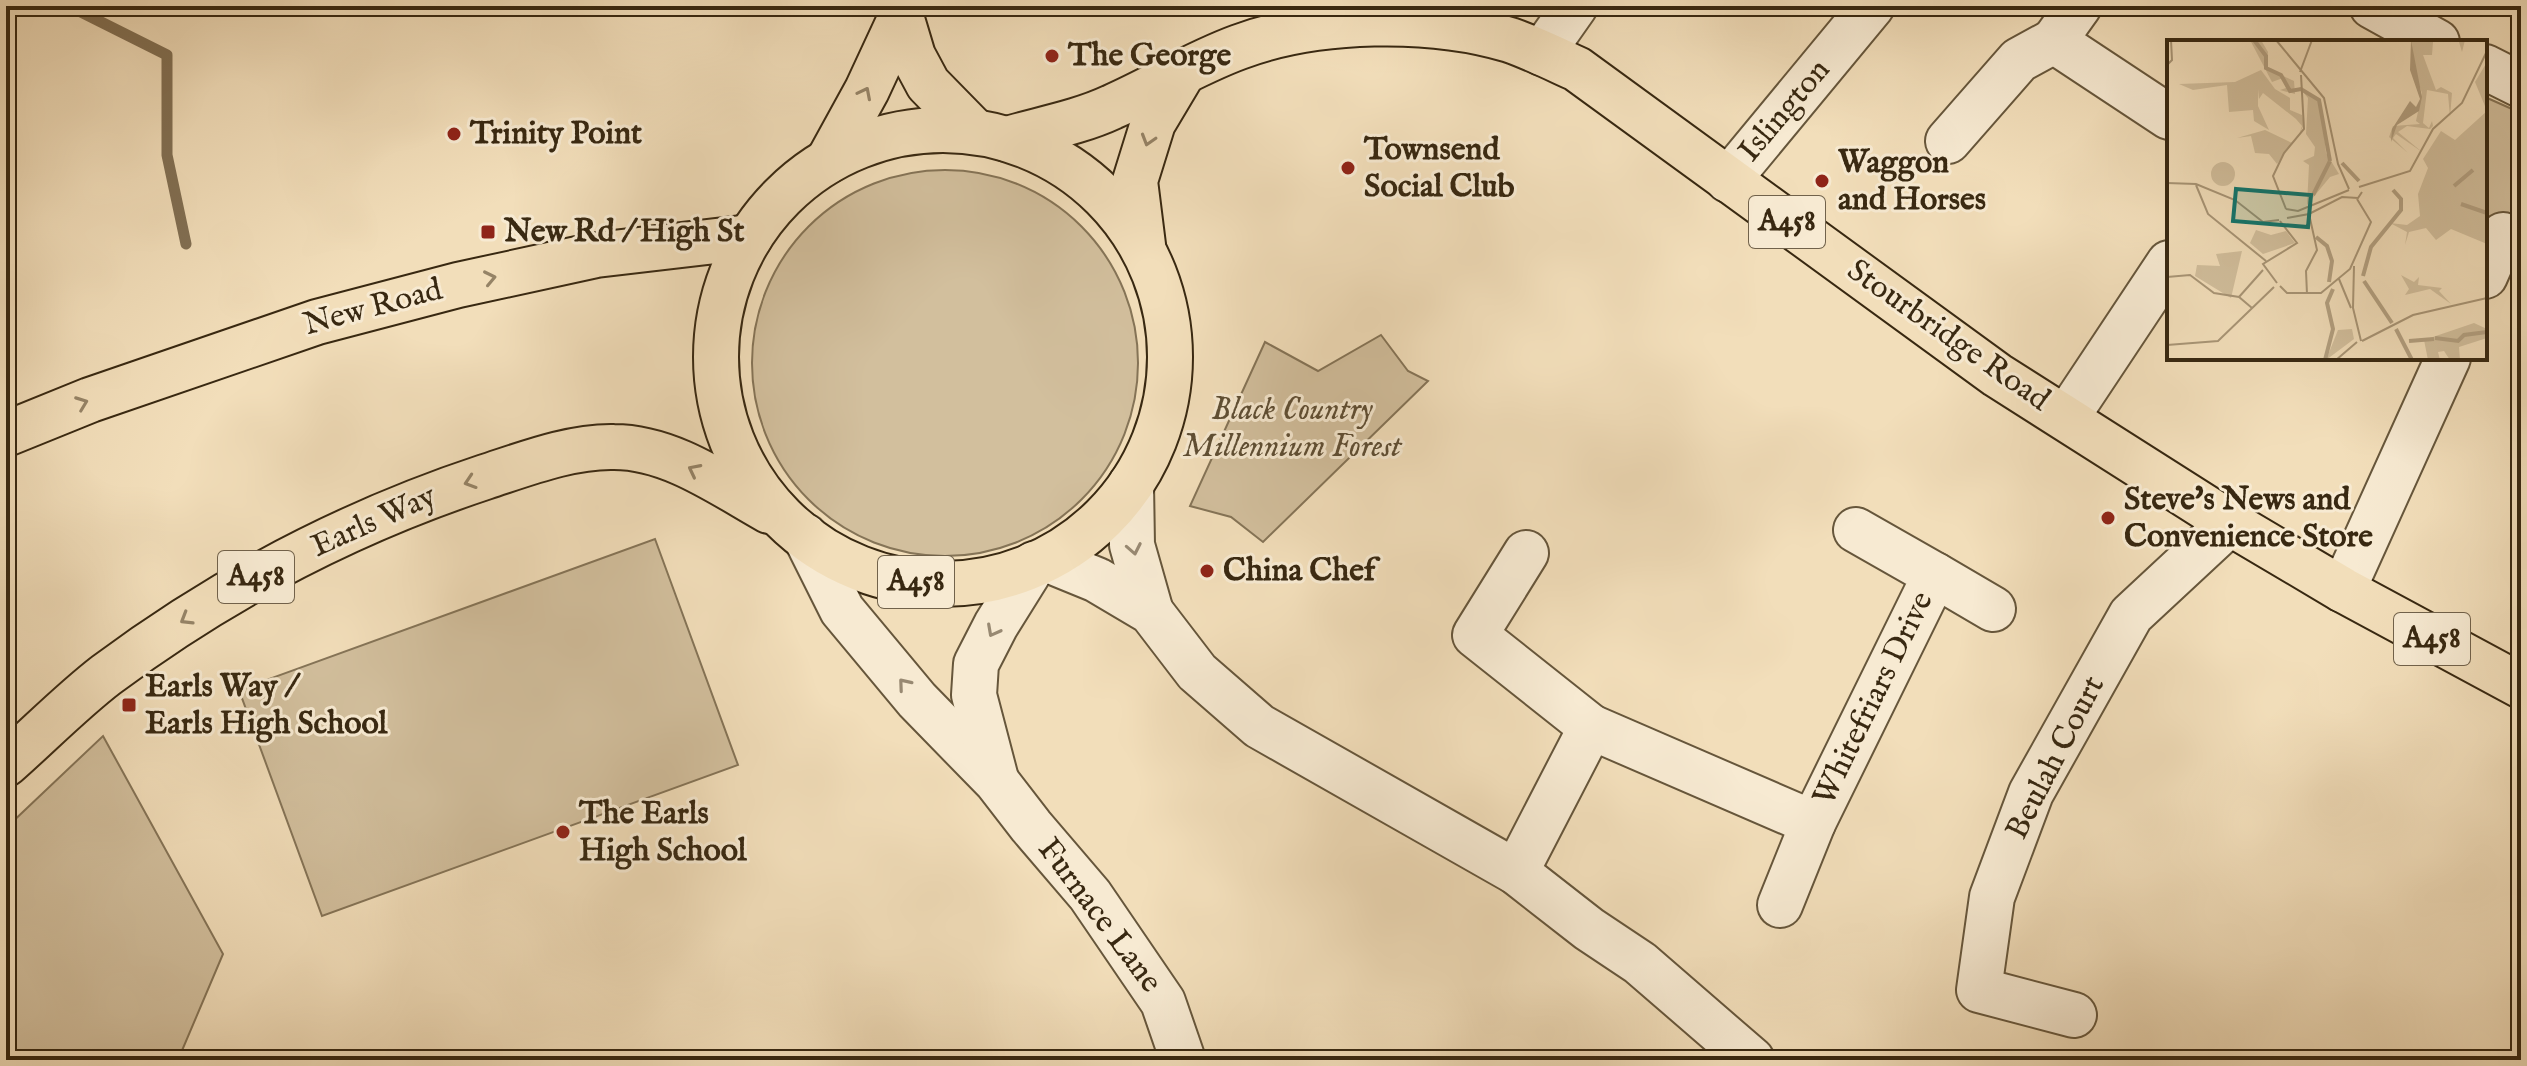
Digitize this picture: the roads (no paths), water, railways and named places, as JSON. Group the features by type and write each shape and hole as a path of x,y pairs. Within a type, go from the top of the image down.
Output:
{"main road":[{"path":"899,12 913,56 928,84 991,136"},
{"path":"828,161 867,90 899,12"},
{"name":"Stourbridge Road","path":"1184,71 1239,47 1279,35 1319,28 1377,25 1472,31 1512,41 1577,69 1997,375 2230,523 2343,590 2521,686"},
{"name":"A458","path":"991,136 1109,108 1184,71"},
{"name":"A458","path":"1144,251 1135,181 1153,123 1184,71"},
{"name":"A458","path":"941,130 991,136 1041,152 1087,181 1119,214 1144,251 1165,308 1170,338 1166,400 1158,429 1131,484 1102,519 1075,542 1041,562 988,579 952,583 916,582 868,571 835,556 796,529 745,468 727,427 718,384 716,340 724,297 750,237 784,194 828,161 866,143 891,136 941,130"},
{"name":"New Road","path":"7,432 90,400 317,322 458,285 596,255 750,237"},
{"name":"Earls Way","path":"6,764 103,678 177,624 276,565 382,517 513,468 593,448 639,449 677,461 796,529"}],"street":[{"path":"1542,53 1575,6"},
{"name":"Islington","path":"1728,180 1872,6"},
{"path":"1948,141 2019,60 2054,41 2079,6"},
{"path":"2372,6 2433,40"},
{"path":"2054,41 2167,116"},
{"path":"2487,68 2521,85"},
{"path":"2487,271 2503,235"},
{"path":"2066,418 2167,266"},
{"path":"2343,590 2447,360"},
{"path":"1131,484 1132,545 1151,612 1197,672 1259,726 1516,872 1589,929 1640,963 1752,1060"},
{"name":"Beulah Court","path":"2074,1015 1979,990 1992,897 2031,793 2131,615 2230,523"},
{"name":"Furnace Lane","path":"796,529 842,610 917,700 997,782 1090,895 1163,1002 1183,1060"},
{"name":"Whitefriars Drive","path":"1856,530 1993,609"},
{"name":"Whitefriars Drive","path":"1526,553 1475,635 1591,727 1813,823"},
{"path":"1041,562 1097,580 1151,612"},
{"name":"Furnace Lane","path":"997,782 974,695 976,664 996,625 1041,562"},
{"name":"Whitefriars Drive","path":"1780,905 1813,823 1935,575"},
{"path":"1516,872 1591,727"}],"waterway":[{"path":"69,6 167,55 167,155 186,244"}],"place":[{"name":"The George","path":"1052,56"},
{"name":"Trinity Point","path":"454,134"},
{"name":"Townsend Social Club","path":"1348,168"},
{"name":"Waggon and Horses","path":"1822,181"},
{"name":"New Rd / High St","path":"488,232"},
{"name":"Steve's News and Convenience Store","path":"2108,518"},
{"name":"China Chef","path":"1207,571"},
{"name":"Earls Way / Earls High School","path":"129,705"},
{"name":"The Earls High School","path":"563,832"}],"park label":[{"name":"Black Country Millennium Forest","path":"1292,428"}]}
